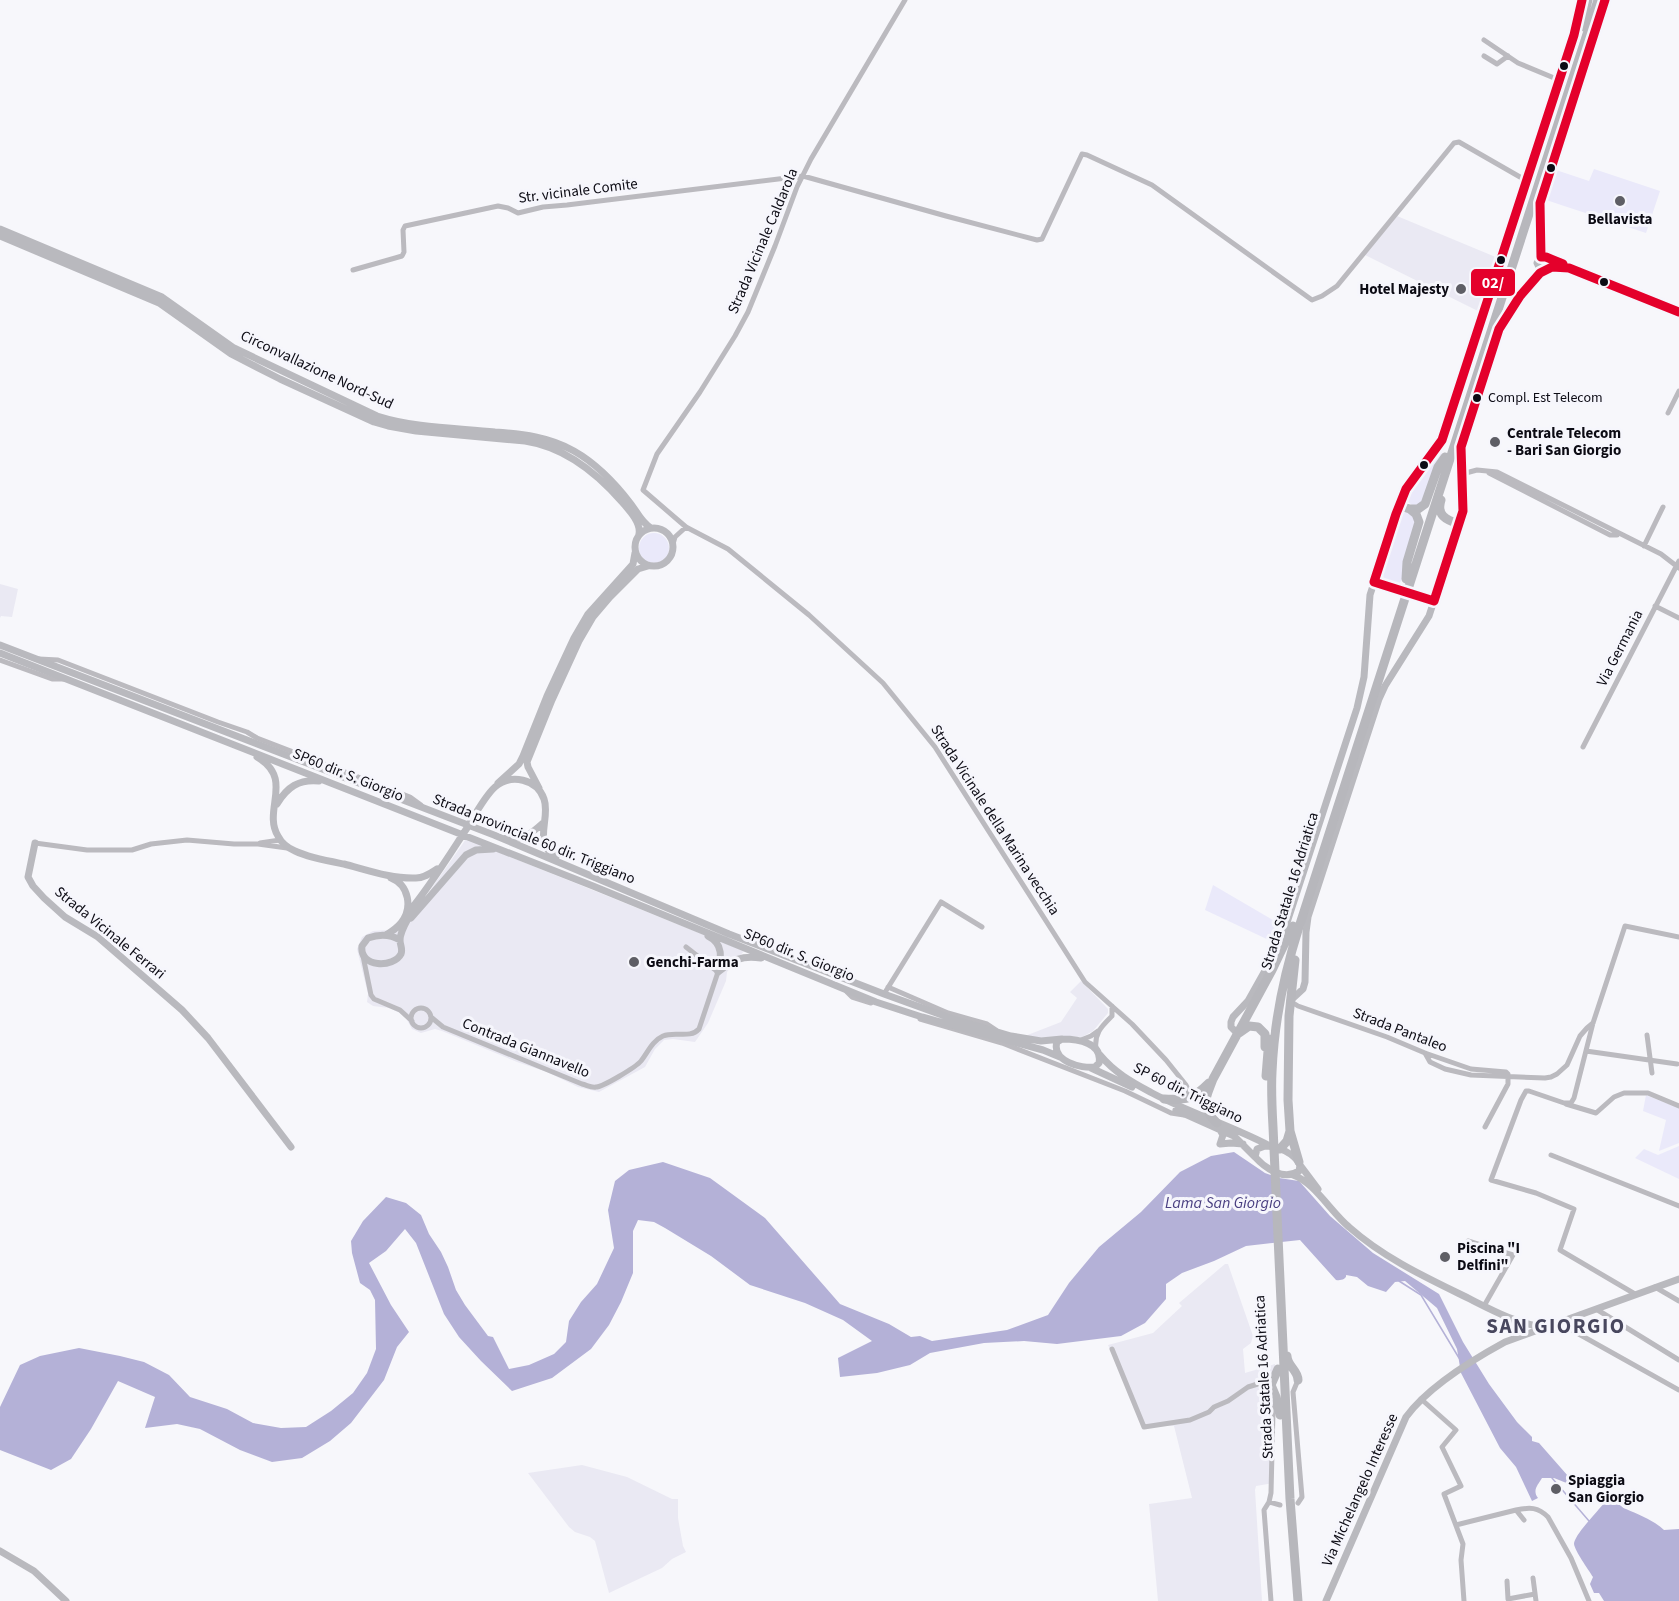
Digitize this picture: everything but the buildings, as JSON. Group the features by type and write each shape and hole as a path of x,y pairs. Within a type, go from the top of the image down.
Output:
{"highway":[{"path":"1399,506 1418,509 1425,504 1438,467 1448,457 1584,27 1590,0"},
{"path":"1408,580 1598,0"},
{"path":"1448,457 1451,469 1440,505 1441,514 1448,521"},
{"path":"1408,580 1407,562 1419,522 1416,514 1410,509"},
{"path":"1408,580 1420,566 1434,526 1441,521 1459,524"},
{"name":"Strada Statale 16 Adriatica","path":"1283,1413 1278,1369 1266,1060 1273,1011 1281,968 1408,580"},
{"path":"1218,1126 1207,1112 1204,1101 1213,1079 1296,926"},
{"path":"1296,926 1287,1052 1287,1101 1290,1131 1300,1164"},
{"name":"Strada Statale 16 Adriatica","path":"1270,1127 1272,1072 1278,1044 1284,981 1296,926"},
{"path":"1238,1034 1249,1026 1262,1030 1266,1039 1264,1053 1266,1060"},
{"path":"1287,1052 1287,1048 1278,1044 1286,1038 1289,1032"},
{"path":"1164,1099 1189,1099 1213,1079"},
{"path":"1275,1147 1287,1141 1290,1131"},
{"name":"Strada Statale 16 Adriatica","path":"1275,1248 1281,1320 1292,1601"},
{"path":"1281,1320 1287,1360 1298,1380"},
{"path":"1278,1369 1270,1385 1283,1413"},
{"path":"1283,1413 1288,1403 1289,1374 1293,1374 1298,1380"},
{"name":"Strada Statale 16 Adriatica","path":"1288,1504 1298,1601"}],"main road":[{"path":"1238,1034 1231,1027 1231,1022 1248,1002 1280,944 1357,708 1364,677 1368,608 1374,582 1399,506 1406,489 1442,440 1574,35 1582,0"},
{"path":"1546,268 1539,267 1542,259 1540,203 1605,0"},
{"name":"Circonvallazione Nord-Sud","path":"0,229 162,297 234,348 377,416 416,424 535,436 558,443 602,471 646,525 651,528"},
{"name":"Circonvallazione Nord-Sud","path":"0,236 159,303 231,354 374,422 416,431 525,441 556,450 581,463 606,484 627,507 640,529 639,534"},
{"path":"1290,1001 1299,994 1304,986 1308,917 1379,699 1424,626 1459,524 1463,511 1461,447 1499,329 1505,317 1527,288 1550,262 1542,259"},
{"path":"1527,288 1542,259"},
{"path":"242,748 260,759 272,772 276,782 274,829 280,840 295,852 405,878 421,878 434,872 452,852 493,788 519,764 574,638 588,614 633,564 639,534 651,528 663,530 673,544 671,557 667,562 655,567 648,566 638,569 593,617 579,641 552,700 527,762 545,800 543,837 551,855 604,881"},
{"path":"635,552 638,558 648,566"},
{"path":"1374,582 1434,601"},
{"name":"Strada provinciale 60 dir. Triggiano","path":"4,646 494,835 729,934 884,994 953,1019 1024,1038 1041,1041 1081,1040"},
{"name":"SP60 dir. S. Giorgio","path":"0,653 507,852 876,1002 1023,1044 1060,1057 1071,1066 1091,1068"},
{"path":"493,788 505,781 519,779 532,783 540,790"},
{"path":"275,806 286,790 293,785 310,780 329,782"},
{"path":"494,835 511,839 522,838 533,833 543,823"},
{"name":"Strada Vicinale Ferrari","path":"34,843 28,877 37,891 65,917 98,937 182,1010 208,1038 291,1147"},
{"path":"404,927 471,851 482,848 507,852"},
{"path":"400,940 386,935 374,936 364,941 361,951 366,960 376,963 389,962 399,957 400,940 404,927 416,903 442,864"},
{"path":"375,872 396,880 403,886 409,902 402,922 386,935"},
{"path":"406,914 416,903"},
{"path":"671,918 712,939 718,945 721,950 718,972"},
{"path":"718,972 730,962 752,956 794,968"},
{"path":"1060,1057 1055,1047 1062,1039"},
{"name":"SP 60 dir. Triggiano","path":"1081,1040 1098,1052 1120,1075 1218,1126 1275,1147 1296,1158 1316,1186 1357,1234"},
{"path":"1091,1068 1098,1065 1100,1060 1098,1052"},
{"path":"1091,1068 1187,1115 1218,1126 1234,1136 1265,1167 1283,1175 1298,1177 1311,1186 1341,1220 1366,1242 1403,1265 1512,1322 1545,1328"},
{"path":"1218,1126 1223,1135 1220,1144 1243,1144"},
{"path":"1255,1157 1257,1149 1264,1146 1275,1147"},
{"path":"1293,1175 1299,1171 1300,1164"},
{"name":"Via Michelangelo Interesse","path":"1327,1599 1406,1417 1421,1399 1489,1350 1504,1342 1679,1279"},
{"path":"1512,1322 1518,1336"},
{"path":"1504,1342 1512,1322"},
{"path":"0,1551 34,1571 66,1601"}],"street":[{"name":"Strada Vicinale Caldarola","path":"643,490 657,454 735,336 803,176 904,0"},
{"path":"1484,40 1518,63 1559,80"},
{"path":"1484,56 1497,64 1508,57"},
{"path":"803,176 1037,240 1041,239 1078,158 1082,154 1087,155 1152,185 1312,300 1337,285 1456,142 1527,181"},
{"name":"Str. vicinale Comite","path":"353,270 402,256 405,226 498,206 518,213 543,207 803,176"},
{"path":"1542,259 1679,312"},
{"path":"1546,268 1558,266 1569,268"},
{"path":"1668,413 1679,391"},
{"path":"1462,474 1477,470 1497,472 1678,565"},
{"name":"Strada Vicinale della Marina vecchia","path":"643,490 686,527 728,549 809,615 883,683 935,747 1085,982 1143,1035 1186,1085 1189,1099"},
{"path":"1644,546 1663,507"},
{"path":"673,544 677,535 686,527"},
{"path":"668,534 677,535"},
{"name":"Via Germania","path":"1583,747 1678,565"},
{"path":"1655,606 1679,618"},
{"path":"0,640 4,646"},
{"path":"0,660 52,679 68,679"},
{"path":"270,843 274,829"},
{"path":"34,843 87,850 132,850 151,844 187,840 234,844 277,844 280,840"},
{"path":"270,843 289,848"},
{"path":"884,994 941,902 982,927"},
{"name":"Strada Pantaleo","path":"1564,1103 1570,1103 1574,1098 1593,1023 1625,926 1679,937"},
{"path":"686,947 718,972"},
{"path":"363,956 371,995 374,999 400,1010 417,1027 442,1027"},
{"path":"369,979 370,969 376,963"},
{"name":"Contrada Giannavello","path":"442,1027 582,1084 597,1087 638,1065 661,1037 671,1034 696,1033 718,972"},
{"path":"841,987 857,998 945,1028 1071,1066 1171,1113 1187,1115"},
{"path":"888,987 948,1013 987,1024 997,1031"},
{"name":"Strada Pantaleo","path":"1290,1001 1298,1006 1476,1070 1503,1070 1508,1074 1508,1084 1485,1127"},
{"path":"1112,1006 1112,1016"},
{"path":"400,1010 426,1009 442,1027"},
{"path":"412,1021 412,1013 415,1010"},
{"path":"1081,1040 1098,1031 1112,1016 1122,1015"},
{"path":"425,1027 429,1025 431,1017"},
{"name":"Strada Pantaleo","path":"1425,1053 1430,1062 1446,1069 1480,1076 1551,1077 1567,1065 1581,1036 1593,1023"},
{"path":"1098,1031 1095,1041 1098,1052"},
{"path":"1647,1035 1652,1073"},
{"path":"1586,1051 1677,1064"},
{"path":"1635,1294 1560,1250 1574,1209 1536,1193 1491,1180 1526,1091 1596,1113 1619,1094 1648,1093 1679,1106"},
{"path":"1551,1155 1679,1206"},
{"path":"1468,1241 1513,1255 1484,1306"},
{"path":"1655,1287 1679,1301"},
{"path":"1596,1308 1679,1360"},
{"path":"1559,1323 1679,1390"},
{"path":"1112,1349 1144,1427 1190,1420 1209,1412 1248,1387 1261,1383 1270,1385 1273,1411 1272,1472 1269,1502 1264,1510 1271,1601"},
{"path":"1269,1502 1288,1504 1302,1497 1293,1392 1298,1380"},
{"path":"1421,1399 1456,1430 1442,1447 1461,1486 1444,1494 1463,1544 1461,1560 1464,1601"},
{"path":"1456,1525 1516,1510 1534,1508 1543,1512 1571,1558 1589,1601"},
{"path":"1516,1510 1524,1520"},
{"path":"1533,1578 1536,1601"},
{"path":"1507,1581 1508,1599 1535,1594"}],"shaded area":[{"name":"Bellavista","path":"1553,169 1589,181 1594,169 1660,191 1646,233 1543,199"},
{"name":"Hotel Majesty","path":"1397,216 1498,258 1482,313 1365,255"},
{"path":"1472,356 1474,357 1450,431 1422,505 1413,506 1406,500 1407,491 1440,447"},
{"path":"1410,512 1417,518 1403,577 1398,586 1384,579 1382,570 1399,517 1403,513"},
{"path":"654,533 660,534 668,542 668,554 660,562 654,563 648,562 640,554 639,548 640,542 648,534"},
{"path":"0,584 18,589 12,617 1,616 0,618"},
{"path":"466,839 744,951 727,972 726,981 708,1023 695,1042 664,1040 655,1049 645,1067 599,1092 578,1087 547,1072 442,1031 435,1029 421,1033 412,1029 400,1013 389,1008 373,1006 367,1002 368,994 357,949 362,937 373,931 394,928 403,916 405,903 422,902"},
{"path":"1213,885 1283,926 1275,943 1205,910"},
{"path":"1081,981 1108,1009 1108,1013 1093,1031 1082,1037 1066,1036 1049,1039 1025,1036 1061,1022 1077,998 1070,992"},
{"path":"1646,1095 1679,1107 1679,1143 1659,1151 1666,1120 1643,1111"},
{"path":"1679,1146 1679,1179 1635,1158 1644,1149 1658,1155"},
{"path":"1225,1264 1228,1264 1253,1336 1251,1343 1243,1349 1245,1373 1275,1364 1273,1483 1256,1486 1255,1490 1262,1601 1158,1601 1149,1504 1192,1498 1174,1426 1143,1425 1108,1345 1153,1333 1182,1306 1179,1303"},
{"path":"582,1465 627,1477 672,1499 678,1499 678,1518 686,1552 672,1559 662,1568 609,1593 595,1541 569,1527 528,1473"}],"water":[{"name":"Lama San Giorgio","path":"1234,1152 1265,1173 1299,1181 1330,1216 1373,1253 1439,1294 1463,1342 1489,1384 1517,1422 1532,1437 1532,1441 1539,1443 1568,1476 1569,1484 1554,1478 1542,1478 1536,1490 1538,1498 1532,1501 1516,1467 1500,1448 1461,1373 1457,1349 1437,1308 1405,1281 1395,1282 1386,1292 1368,1286 1357,1277 1346,1275 1346,1278 1336,1280 1300,1240 1246,1246 1182,1273 1166,1284 1166,1299 1145,1323 1121,1336 1057,1344 1024,1341 984,1343 930,1353 910,1365 877,1373 840,1377 838,1358 872,1341 843,1320 805,1303 750,1285 711,1256 665,1228 654,1222 638,1220 633,1231 633,1273 609,1325 591,1349 552,1378 512,1391 481,1361 459,1337 444,1314 416,1243 405,1229 386,1251 369,1263 391,1305 409,1332 397,1347 384,1380 351,1423 330,1441 302,1458 272,1462 240,1450 200,1429 177,1424 145,1428 155,1397 118,1381 71,1459 51,1470 0,1450 0,1407 20,1365 40,1356 79,1348 144,1362 169,1375 190,1397 227,1409 253,1423 281,1428 306,1427 331,1411 353,1393 367,1373 376,1349 375,1300 370,1290 360,1283 351,1241 363,1221 386,1197 406,1203 421,1215 448,1267 456,1290 488,1336 493,1337 509,1369 529,1365 554,1354 566,1342 569,1321 581,1302 597,1284 614,1248 608,1210 615,1181 629,1170 663,1162 710,1178 765,1218 840,1304 889,1324 911,1337 920,1336 932,1341 1007,1330 1048,1315 1069,1283 1099,1247 1141,1212 1180,1172 1211,1156"},
{"path":"1605,1502 1614,1502 1664,1530 1679,1529 1679,1601 1604,1601 1599,1593 1594,1593 1590,1584 1593,1577 1574,1544 1582,1529"}],"waterway":[{"path":"1399,1281 1421,1295 1459,1358"},
{"path":"1552,1478 1589,1521"}],"transit line":[{"name":"02/","path":"1582,0 1574,35 1442,440 1406,489 1374,582 1434,601 1463,511 1461,447 1499,329 1520,296 1540,273 1552,267 1569,268 1679,312"},
{"name":"02/","path":"1563,264 1541,257 1540,203 1605,0"}],"place":[{"name":"Bellavista","path":"1620,201"},
{"name":"Hotel Majesty","path":"1461,289"},
{"name":"Compl. Est Telecom","path":"1477,398"},
{"name":"Centrale Telecom - Bari San Giorgio","path":"1495,442"},
{"name":"Genchi-Farma","path":"634,962"},
{"name":"Piscina \"I Delfini\"","path":"1445,1257"},
{"name":"Spiaggia San Giorgio","path":"1556,1489"}],"district":[{"name":"SAN GIORGIO","path":"1556,1326"}]}
